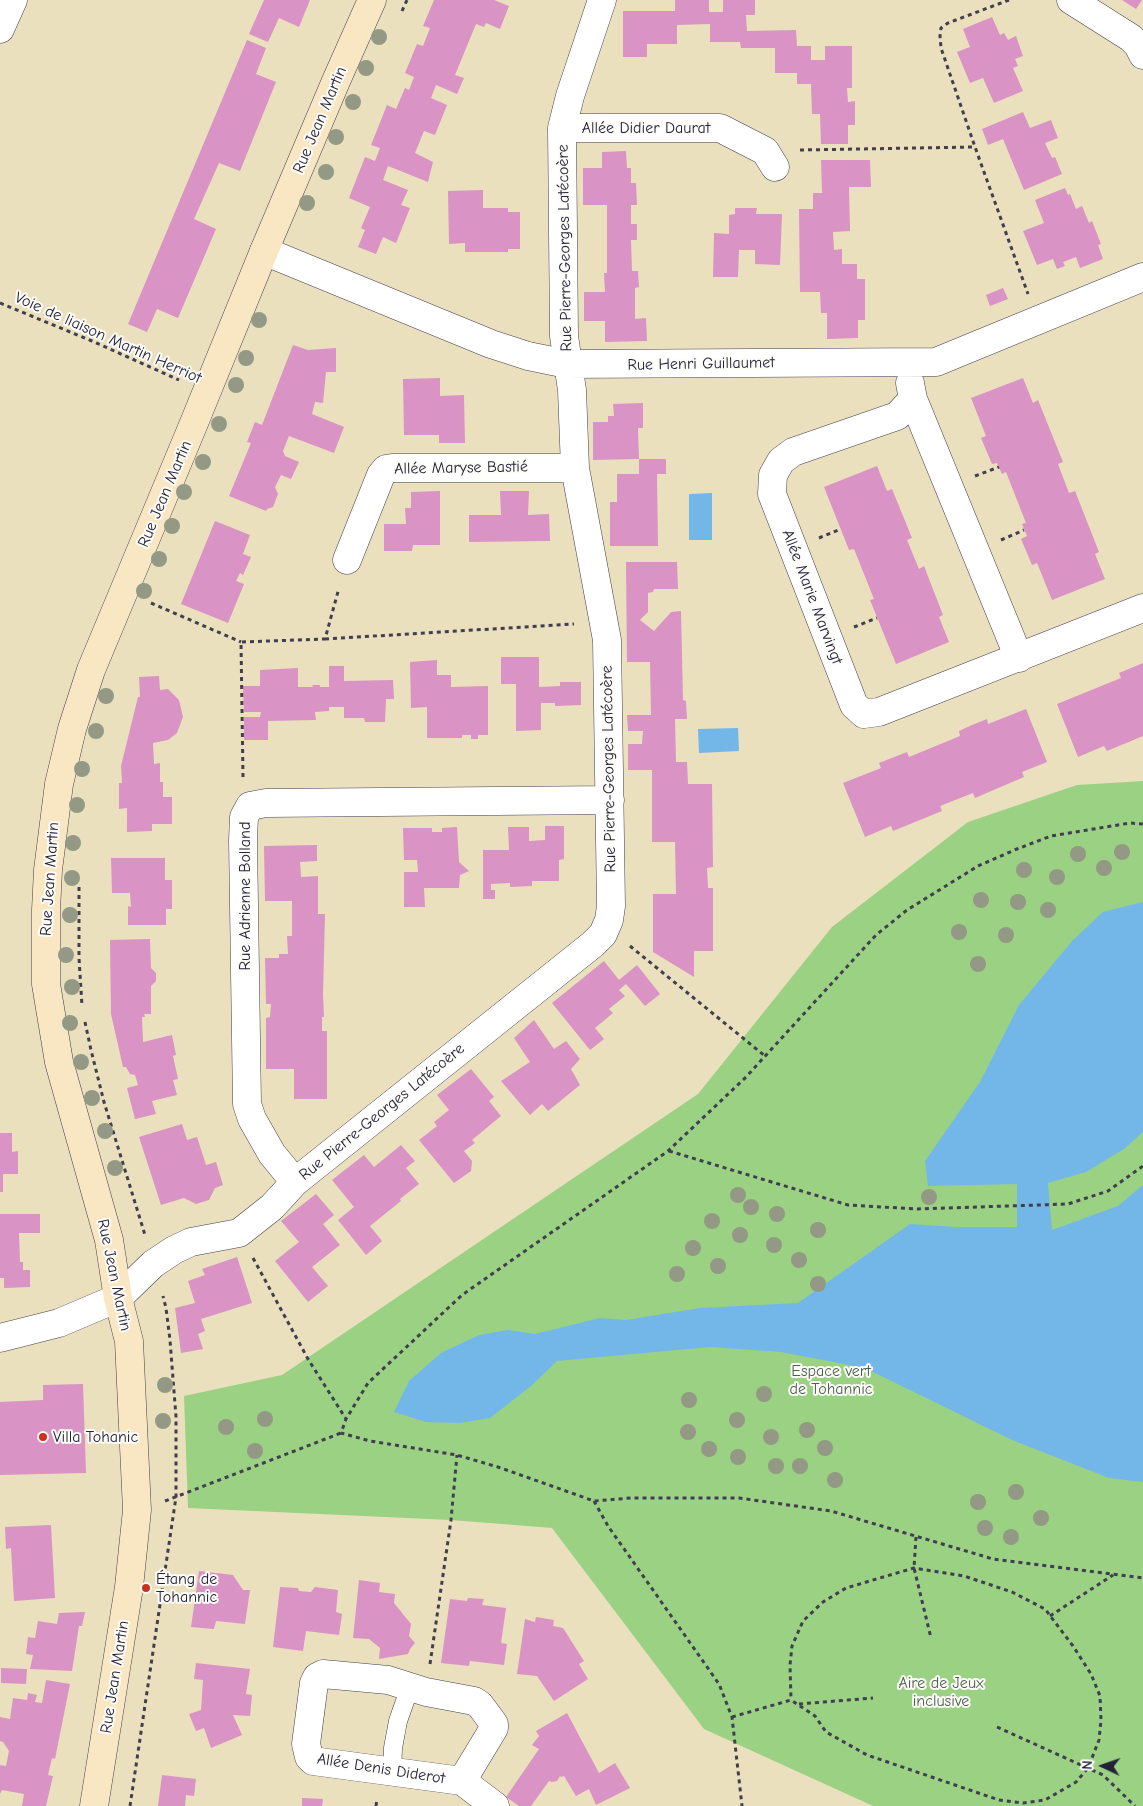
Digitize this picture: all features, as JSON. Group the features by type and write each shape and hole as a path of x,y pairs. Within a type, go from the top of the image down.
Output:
{"main road":[{"name":"Rue Jean Martin","path":"94,1806 129,1587 137,1510 129,1341 118,1298 109,1240 61,1070 52,1026 46,975 48,870 58,784 72,729 91,670 264,251 372,0"}],"street":[{"path":"0,29 13,0"},
{"name":"Rue Pierre-Georges Latécoère","path":"118,1298 154,1264 174,1250 191,1242 240,1233 272,1207 296,1182 593,944 602,934 610,920 610,800 606,629 575,468 572,390 564,336 562,128 570,96 602,0"},
{"path":"1072,0 1131,38 1138,45 1143,55"},
{"name":"Allée Didier Daurat","path":"562,128 720,128 770,159"},
{"name":"Rue Henri Guillaumet","path":"264,251 491,344 528,356 567,364 936,362 1143,277"},
{"path":"905,362 913,399 1019,658"},
{"name":"Allée Marie Marvingt","path":"913,399 897,416 794,452 780,461 773,475 772,494 854,704 864,714 879,712 1143,608"},
{"name":"Allée Maryse Bastié","path":"347,560 381,475 386,469 575,468"},
{"name":"Rue Adrienne Bolland","path":"296,1182 272,1154 252,1119 247,1104 243,840 244,817 250,806 266,803 610,800"},
{"path":"0,1338 59,1323 118,1298"},
{"name":"Allée Denis Diderot","path":"462,1781 494,1728 494,1724 480,1705 474,1701 418,1689 388,1680 323,1674 317,1677 314,1683 306,1744 309,1757 313,1761 462,1781 495,1806"}],"lane":[{"path":"392,1772 393,1748 398,1721 418,1689"}],"path":[{"path":"1009,0 948,23 941,28 940,36 942,48 975,146 1038,320"},
{"path":"770,159 975,146"},
{"name":"Voie de liaison Martin Herriot","path":"0,303 168,375 205,396"},
{"path":"325,639 347,560"},
{"path":"148,601 241,642 580,624"},
{"path":"241,642 242,774 250,806"},
{"path":"341,1432 346,1419 368,1383 462,1295 668,1151 746,1077 876,936 907,910 970,871 1016,849 1051,836 1130,823 1143,824"},
{"path":"79,884 79,958 82,1009"},
{"path":"606,927 765,1056"},
{"path":"84,1017 104,1102 146,1237"},
{"path":"668,1151 848,1206 917,1209 1001,1208 1068,1204 1108,1191 1143,1166"},
{"path":"240,1233 308,1359 346,1419"},
{"path":"130,1806 176,1497 176,1417 170,1340 166,1308 160,1288"},
{"path":"137,1510 176,1497 341,1432 370,1441 457,1455 498,1467 594,1501 632,1498 739,1498 831,1511 993,1559 1143,1578"},
{"path":"418,1689 451,1520 457,1455"},
{"path":"594,1501 608,1526 718,1684 732,1718 742,1806"},
{"path":"916,1537 914,1568 931,1638"},
{"path":"732,1718 791,1700 815,1716 826,1732 866,1755 999,1800 1023,1803 1045,1800 1076,1782 1088,1768 1099,1740 1101,1720 1100,1696 1091,1674 1044,1609 1012,1592 964,1576 914,1568 846,1588 823,1602 803,1621 792,1646 790,1665 791,1700"},
{"path":"1050,1616 1114,1574"},
{"path":"798,1704 873,1698"},
{"path":"997,1728 1103,1775 1135,1806"}],"green space":[{"name":"Espace vert de Tohannic","path":"1143,781 1143,1806 873,1806 704,1729 552,1528 451,1520 188,1508 184,1396 282,1375 698,1094 832,927 968,822 1077,785"}],"water":[{"path":"712,493 712,540 689,540 689,494"},
{"path":"738,728 739,751 699,753 698,729"},
{"path":"1143,902 1143,1132 1124,1149 1086,1172 1048,1183 1052,1230 1118,1206 1143,1185 1143,1482 1109,1478 1012,1440 865,1368 781,1352 710,1347 557,1361 531,1386 490,1418 460,1423 426,1422 394,1412 409,1381 441,1353 479,1335 508,1330 535,1334 600,1318 626,1320 700,1308 798,1303 910,1224 957,1227 1017,1227 1017,1184 928,1186 925,1161 980,1082 1019,1005 1073,940 1103,912"}],"building":[{"path":"264,0 310,0 299,27 279,18 268,42 249,34"},
{"path":"434,0 494,0 509,6 500,29 486,23 484,27 476,24 455,75 464,78 457,94 436,85 431,98 447,105 435,135 424,131 415,153 433,162 428,182 388,166 383,180 408,190 401,205 410,208 396,243 383,237 376,254 358,247 365,230 361,228 370,207 349,198 365,157 375,161 380,148 371,145 387,105 396,109 405,88 409,90 414,77 405,73 417,44 423,46 430,28 423,26"},
{"path":"675,0 709,0 709,12 723,12 723,0 755,0 755,15 746,15 747,31 796,30 797,46 811,46 811,60 825,60 825,46 852,46 852,88 847,88 848,102 855,101 855,125 848,125 848,144 821,144 820,114 812,114 811,84 797,84 797,73 775,73 775,48 741,48 740,42 710,42 710,24 677,25 677,44 647,44 647,57 623,57 623,11 675,11"},
{"path":"1122,0 1142,0 1136,9"},
{"path":"992,17 1000,35 1004,33 1008,40 1016,36 1023,56 1015,59 1018,66 1013,68 1023,91 994,103 983,78 970,83 957,52 970,47 963,29"},
{"path":"247,40 266,48 256,74 276,82 240,171 219,163 194,219 216,229 178,318 157,309 147,332 128,324"},
{"path":"1023,112 1030,128 1051,120 1058,138 1045,143 1052,158 1055,157 1062,174 1024,190 1003,139 988,145 982,129"},
{"path":"626,151 627,168 631,168 631,183 636,183 637,205 631,205 631,224 637,224 637,240 631,240 632,271 638,271 639,287 635,288 635,319 646,318 647,341 605,342 605,321 584,321 584,292 605,292 604,273 607,273 607,205 583,205 583,168 602,168 602,152"},
{"path":"821,160 870,160 871,187 849,187 850,231 833,232 834,250 842,249 842,264 857,264 857,279 865,279 865,320 858,320 858,338 827,339 827,313 821,313 820,292 800,292 799,209 813,209 813,193 822,193"},
{"path":"1065,188 1068,195 1070,194 1076,209 1082,206 1089,223 1092,221 1101,244 1098,245 1103,259 1080,268 1076,257 1063,262 1065,266 1057,269 1053,259 1037,265 1023,231 1044,223 1035,200"},
{"path":"483,190 483,208 508,208 508,212 520,212 520,249 508,249 508,252 465,252 465,243 449,244 448,191"},
{"path":"735,208 757,208 756,214 782,214 780,265 755,264 755,250 739,250 738,277 713,277 714,233 729,234 729,215 735,214"},
{"path":"1003,288 1008,299 990,306 986,295"},
{"path":"293,345 308,350 336,348 336,372 326,372 323,403 315,402 312,414 344,427 334,453 289,436 283,451 285,456 299,462 291,479 281,475 275,487 278,494 273,507 266,511 229,496 251,443 247,442 255,422 262,425"},
{"path":"440,378 440,396 464,395 465,443 439,443 439,435 404,435 403,379"},
{"path":"1023,378 1033,403 1038,400 1063,462 1058,464 1069,493 1075,491 1099,552 1095,554 1105,579 1052,600 1037,563 1032,565 1021,539 1027,536 1022,524 1026,523 1006,472 1002,474 997,463 992,464 981,438 986,436 971,398"},
{"path":"643,403 643,428 638,428 639,459 593,460 593,422 608,422 608,416 614,416 613,404"},
{"path":"639,459 666,459 666,474 657,474 658,546 610,546 610,502 617,502 617,474 639,474"},
{"path":"877,466 887,491 892,489 912,538 907,540 919,569 924,566 943,615 939,617 949,642 896,664 870,600 874,599 854,549 849,550 824,487"},
{"path":"440,491 440,545 413,545 412,551 384,551 384,524 406,524 405,508 411,508 411,492"},
{"path":"500,491 529,491 528,515 549,514 550,541 469,542 469,515 501,515"},
{"path":"215,521 250,535 243,554 251,557 243,575 240,573 236,581 244,584 228,623 181,604"},
{"path":"626,562 677,562 678,589 654,589 653,592 648,593 648,612 640,620 654,631 671,612 681,611 683,700 686,701 687,719 675,719 676,762 687,762 688,784 712,784 713,867 707,868 708,888 713,888 713,951 694,951 694,977 653,952 653,894 676,894 675,842 652,842 652,770 628,770 628,744 642,744 643,731 628,731 627,715 651,715 650,662 627,662"},
{"path":"501,657 539,657 539,687 560,686 560,682 581,682 581,705 555,706 555,703 541,703 541,730 516,731 516,684 501,684"},
{"path":"437,660 437,675 451,675 451,687 488,686 488,735 478,735 478,739 471,739 471,735 462,735 462,738 427,738 427,707 411,708 410,662"},
{"path":"1143,663 1143,736 1107,751 1104,746 1078,757 1057,704 1121,678 1119,673"},
{"path":"329,666 344,666 344,681 393,680 394,699 386,699 385,722 365,722 364,718 344,718 344,707 329,707 329,711 315,712 316,720 268,721 268,740 244,740 244,717 260,717 261,712 244,712 243,686 260,686 260,670 298,668 298,687 320,685 320,687 329,687"},
{"path":"159,676 160,690 168,689 179,700 183,717 177,733 168,740 153,743 154,764 160,763 160,782 163,782 163,797 172,797 172,824 152,824 152,831 127,832 127,808 119,809 119,783 122,783 121,766 138,697 140,697 139,677"},
{"path":"1026,709 1047,762 1022,772 1024,777 975,798 973,793 940,806 942,811 893,831 891,826 865,837 843,783 881,768 879,763 907,752 909,757 960,736 959,731 972,725 987,719 988,724"},
{"path":"545,826 564,826 564,859 559,860 559,881 532,881 532,886 510,887 510,883 491,884 491,890 495,890 495,899 483,899 483,850 509,850 508,827 529,827 529,841 545,840"},
{"path":"457,827 459,862 469,871 460,875 459,888 424,888 425,907 404,907 404,872 418,872 417,860 404,860 403,828 432,828 432,832 442,832 442,828"},
{"path":"317,845 317,861 300,862 301,877 318,876 318,914 325,914 324,1017 322,1017 322,1031 327,1031 327,1099 294,1099 294,1069 266,1069 266,1018 270,1017 271,1004 266,1004 265,958 279,958 279,954 288,954 287,936 292,936 292,901 265,901 264,846"},
{"path":"111,858 165,858 165,880 172,880 172,909 166,909 166,925 128,925 128,906 131,907 130,893 112,893"},
{"path":"150,939 151,968 156,973 156,981 151,986 151,1014 144,1014 145,1017 142,1017 143,1042 172,1035 176,1055 173,1056 178,1079 173,1080 177,1095 152,1101 156,1114 135,1119 127,1088 138,1085 135,1075 130,1074 126,1067 123,1067 111,1014 110,940"},
{"path":"604,961 619,980 637,965 660,994 645,1006 626,984 619,990 625,996 609,1009 613,1013 595,1028 604,1039 590,1050 552,1003"},
{"path":"534,1020 554,1049 566,1041 580,1059 571,1069 580,1085 548,1111 542,1104 530,1115 501,1081 530,1062 514,1038"},
{"path":"471,1069 494,1097 489,1101 501,1116 472,1140 475,1143 464,1151 472,1161 471,1171 454,1183 419,1140 437,1126 434,1122 449,1110 437,1095"},
{"path":"182,1124 187,1140 197,1137 206,1165 216,1162 223,1185 215,1188 209,1200 196,1204 184,1198 161,1205 139,1137"},
{"path":"0,1133 12,1133 12,1152 18,1151 18,1174 3,1174 3,1192 0,1192"},
{"path":"401,1145 415,1161 406,1168 419,1184 370,1226 382,1241 366,1255 338,1220 354,1207 332,1180 364,1155 374,1167"},
{"path":"316,1194 334,1215 323,1224 340,1245 312,1267 328,1286 308,1302 275,1261 299,1242 281,1221"},
{"path":"0,1214 40,1214 40,1233 19,1233 20,1262 23,1262 23,1270 30,1270 30,1287 4,1288 4,1278 0,1278"},
{"path":"237,1257 252,1303 201,1319 205,1331 198,1334 203,1349 181,1353 175,1308 195,1303 188,1281 205,1275 202,1269"},
{"name":"Villa Tohanic","path":"83,1384 86,1473 0,1475 0,1402 43,1400 43,1385"},
{"path":"51,1525 55,1598 14,1601 11,1548 6,1549 5,1527"},
{"path":"199,1571 233,1575 243,1590 250,1590 245,1624 216,1621 214,1629 191,1627"},
{"path":"359,1580 380,1583 379,1592 395,1594 394,1603 411,1624 409,1636 415,1643 408,1654 379,1659 380,1648 369,1639 353,1638"},
{"path":"280,1587 298,1588 299,1591 311,1592 315,1587 338,1590 336,1612 342,1614 339,1635 306,1631 303,1651 273,1647"},
{"path":"468,1598 484,1599 482,1605 506,1608 501,1643 507,1644 504,1665 470,1661 469,1666 441,1663 450,1599 467,1601"},
{"path":"85,1612 82,1626 79,1626 72,1671 30,1669 33,1655 26,1654 28,1637 35,1638 38,1621 57,1624 59,1613"},
{"path":"536,1617 554,1620 553,1626 563,1628 584,1661 579,1664 588,1679 554,1701 537,1676 517,1674 525,1619 535,1622"},
{"path":"196,1663 250,1669 246,1694 252,1695 250,1716 233,1715 242,1735 211,1748 204,1728 196,1731 189,1714 201,1710 203,1680 194,1679"},
{"path":"1,1668 27,1669 26,1684 1,1683"},
{"path":"46,1680 70,1684 55,1759 52,1758 48,1775 53,1776 46,1806 22,1806 24,1794 2,1790 0,1794 0,1765 6,1766 9,1751 3,1742 0,1741 0,1717 10,1719 13,1698 27,1700 28,1693 37,1695 35,1702 42,1703"},
{"path":"567,1713 599,1773 615,1763 630,1788 596,1805 589,1789 576,1796 564,1776 560,1776 557,1781 549,1781 531,1806 519,1806 506,1797 539,1749 532,1745 539,1736 536,1731"},
{"path":"162,1775 196,1779 194,1796 186,1795 185,1806 158,1806"},
{"path":"302,1798 323,1799 322,1806 302,1806"}],"place":[{"name":"Villa Tohanic","path":"43,1437"},
{"name":"Étang de Tohannic","path":"146,1588"}],"park label":[{"name":"Aire de Jeux inclusive","path":"941,1692"}]}
